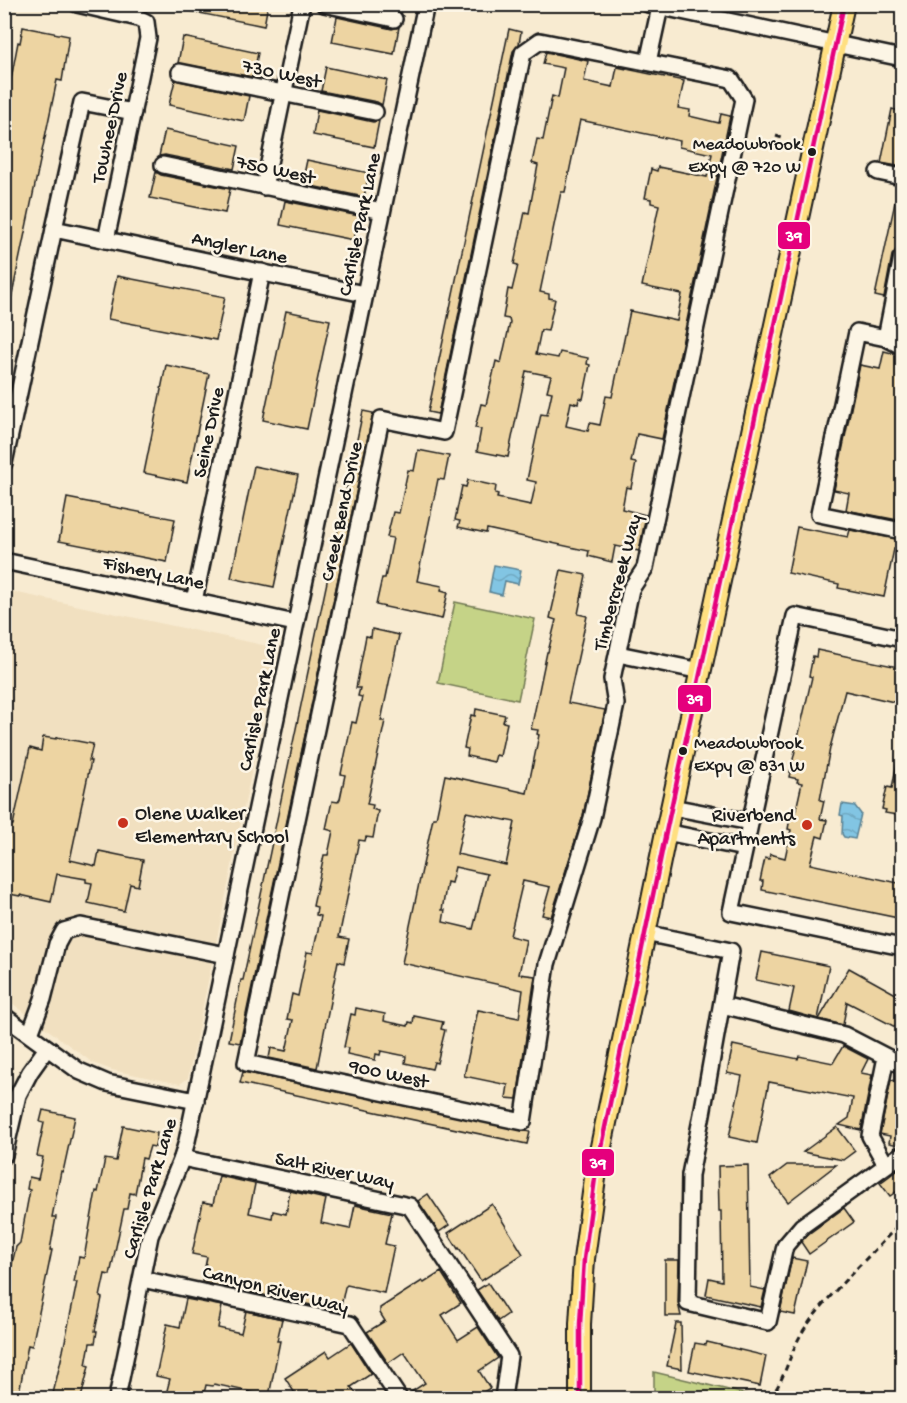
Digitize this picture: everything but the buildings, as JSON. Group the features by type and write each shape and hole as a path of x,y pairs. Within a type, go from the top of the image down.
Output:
{"main road":[{"path":"580,1398 580,1324 584,1259 596,1171 666,832 844,4"}],"street":[{"name":"Towhee Drive","path":"77,4 124,14 146,22 148,38 106,240"},
{"path":"264,187 302,4"},
{"path":"324,4 394,19"},
{"name":"Carlisle Park Lane","path":"117,1398 150,1236 182,1158 196,1101 426,4"},
{"path":"648,62 654,6 903,58"},
{"name":"Creek Bend Drive","path":"246,1063 381,419 444,432 523,53 540,41 648,62"},
{"name":"Timbercreek Way","path":"523,1122 547,964 592,818 616,704 612,679 631,589 645,568 744,99 732,80 648,62"},
{"name":"730 West","path":"180,72 375,112"},
{"path":"4,463 82,102 133,112"},
{"name":"750 West","path":"163,165 382,211"},
{"path":"878,172 903,177"},
{"name":"Angler Lane","path":"54,229 364,294"},
{"path":"886,338 903,257"},
{"name":"Seine Drive","path":"194,601 262,272"},
{"path":"903,346 886,338 857,332 819,514 903,531"},
{"name":"Fishery Lane","path":"4,561 295,623"},
{"path":"903,639 795,616 731,912 903,947"},
{"path":"618,654 701,671"},
{"path":"672,807 750,822"},
{"path":"666,832 744,848"},
{"path":"30,1034 43,999 57,944 64,932 81,926 226,955"},
{"path":"645,933 731,951 690,1175 688,1303 768,1322 785,1246 791,1238 802,1226 903,1154"},
{"path":"722,1005 844,1035 903,1065"},
{"path":"4,1016 79,1071 106,1083 196,1101"},
{"path":"4,1155 18,1095 30,1072 47,1048"},
{"path":"885,1057 870,1136 886,1165"},
{"name":"900 West","path":"246,1063 523,1122"},
{"name":"Salt River Way","path":"182,1158 410,1206 509,1356 503,1398"},
{"name":"Canyon River Way","path":"142,1279 350,1324 399,1398"}],"path":[{"path":"776,136 782,138"},
{"path":"770,1398 776,1391 793,1348 805,1328 889,1235 903,1223"}],"shaded area":[{"name":"Olene Walker Elementary School","path":"4,590 277,648 188,1078 180,1084 112,1070 93,1063 5,998"}],"green space":[{"path":"455,602 535,619 518,700 438,683"},
{"path":"654,1372 762,1398 654,1398"}],"water":[{"path":"494,565 521,570 518,584 505,581 502,595 489,592"},
{"path":"842,804 855,806 861,814 855,839 844,837 842,834 843,816 840,815"}],"transit line":[{"name":"39","path":"580,1398 580,1324 584,1259 596,1171 666,832 844,4"}],"place":[{"name":"Meadowbrook Expy @ 720 W","path":"812,152"},
{"name":"Meadowbrook Expy @ 831 W","path":"683,751"},
{"name":"Olene Walker Elementary School","path":"123,823"},
{"name":"Riverbend Apartments","path":"807,825"}]}
